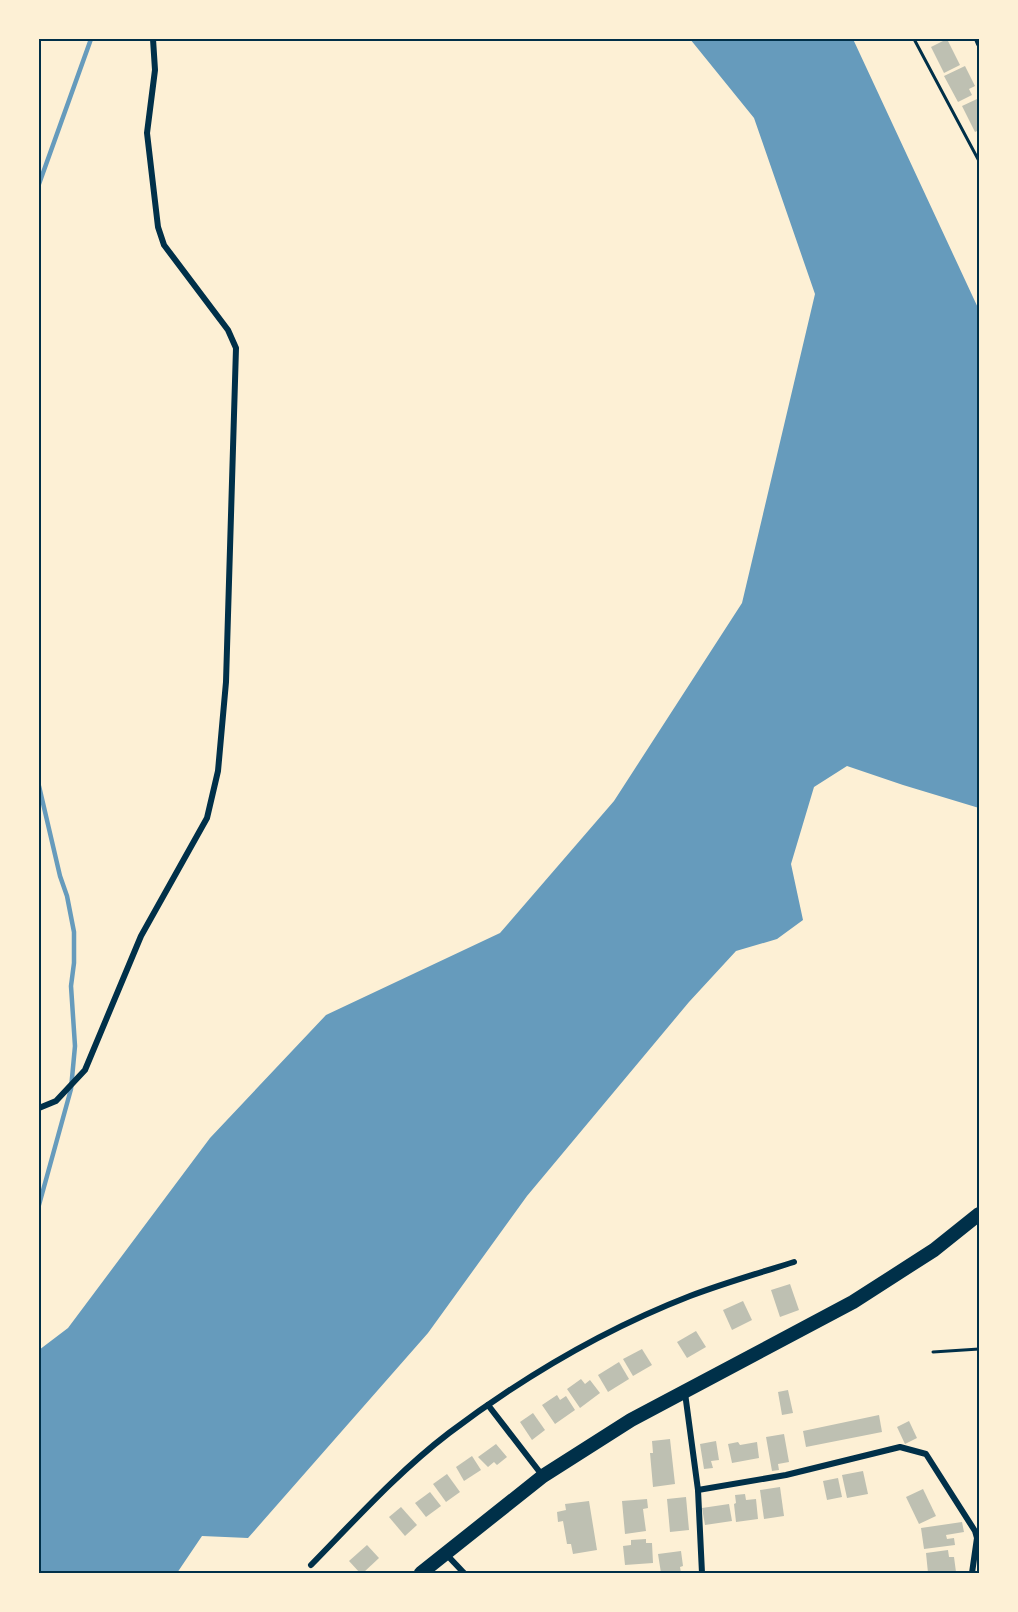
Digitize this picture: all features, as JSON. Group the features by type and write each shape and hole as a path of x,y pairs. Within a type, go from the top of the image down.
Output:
{"main road":[{"path":"422,1573 543,1476 631,1420 853,1302 934,1250 979,1214"}],"street":[{"path":"39,1108 56,1101 85,1070 141,936 207,818 218,771 226,682 236,348 228,330 164,245 158,227 147,133 155,70 153,39"},
{"path":"976,39 979,44"},
{"path":"311,1565 409,1467 448,1434 570,1354 688,1297 794,1262"},
{"path":"685,1393 698,1490 702,1573"},
{"path":"488,1406 543,1476"},
{"path":"698,1490 786,1475 900,1447 926,1454 975,1531 977,1538 972,1573"},
{"path":"445,1553 464,1573"}],"path":[{"path":"914,39 979,161"},
{"path":"933,1352 979,1349"}],"water":[{"path":"690,39 853,39 979,310 979,808 847,766 814,787 791,864 803,920 777,939 736,951 689,1002 527,1196 428,1333 248,1538 202,1536 177,1573 39,1573 39,1350 68,1328 210,1138 326,1015 500,933 614,801 742,603 815,294 754,118"}],"building":[{"path":"947,39 960,65 944,73 931,47"},
{"path":"965,66 975,86 969,89 972,95 958,102 944,76"},
{"path":"977,99 979,130 975,132 962,106"},
{"path":"790,1284 799,1310 780,1317 771,1290"},
{"path":"743,1301 752,1320 732,1330 723,1310"},
{"path":"696,1331 706,1347 687,1358 677,1342"},
{"path":"642,1349 652,1365 633,1376 623,1359"},
{"path":"619,1362 629,1379 608,1392 598,1375"},
{"path":"581,1379 585,1384 590,1380 600,1393 580,1408 567,1389"},
{"path":"788,1390 793,1413 782,1415 778,1392"},
{"path":"557,1395 560,1400 566,1396 575,1410 555,1424 542,1405"},
{"path":"533,1413 545,1430 532,1440 520,1422"},
{"path":"879,1415 882,1432 806,1447 803,1431"},
{"path":"909,1421 917,1438 905,1444 897,1427"},
{"path":"784,1434 789,1462 778,1464 779,1470 772,1471 766,1437"},
{"path":"670,1439 675,1484 653,1487 650,1453 653,1453 652,1441"},
{"path":"716,1441 719,1460 711,1461 713,1468 704,1469 700,1444"},
{"path":"738,1442 740,1445 757,1442 759,1458 732,1463 728,1444"},
{"path":"496,1444 507,1457 497,1465 494,1462 488,1467 478,1457"},
{"path":"472,1456 481,1470 464,1481 456,1467"},
{"path":"863,1471 868,1494 847,1498 842,1475"},
{"path":"447,1474 460,1492 446,1502 433,1484"},
{"path":"838,1478 842,1497 827,1500 823,1481"},
{"path":"780,1487 784,1516 764,1519 760,1490"},
{"path":"923,1489 936,1516 919,1524 906,1497"},
{"path":"430,1492 441,1506 426,1517 415,1503"},
{"path":"745,1494 746,1500 756,1499 758,1519 736,1522 735,1495"},
{"path":"686,1497 689,1530 670,1532 667,1499"},
{"path":"647,1499 648,1508 643,1509 646,1531 625,1534 622,1501"},
{"path":"589,1501 597,1550 573,1554 571,1544 567,1544 563,1521 558,1522 557,1512 566,1510 565,1504"},
{"path":"729,1504 732,1521 705,1525 702,1508"},
{"path":"401,1507 417,1525 405,1536 389,1517"},
{"path":"962,1522 964,1532 946,1535 947,1539 954,1538 955,1545 924,1549 921,1528"},
{"path":"646,1539 646,1543 652,1543 653,1563 625,1565 623,1546 631,1545 631,1540"},
{"path":"367,1545 379,1558 363,1573 360,1573 349,1561"},
{"path":"948,1550 949,1557 954,1557 956,1572 928,1573 926,1553"},
{"path":"681,1551 683,1566 680,1567 681,1573 661,1573 658,1554"}],"waterway":[{"path":"39,184 91,39"},
{"path":"39,786 74,932 71,986 75,1046 71,1089 39,1205"}]}
